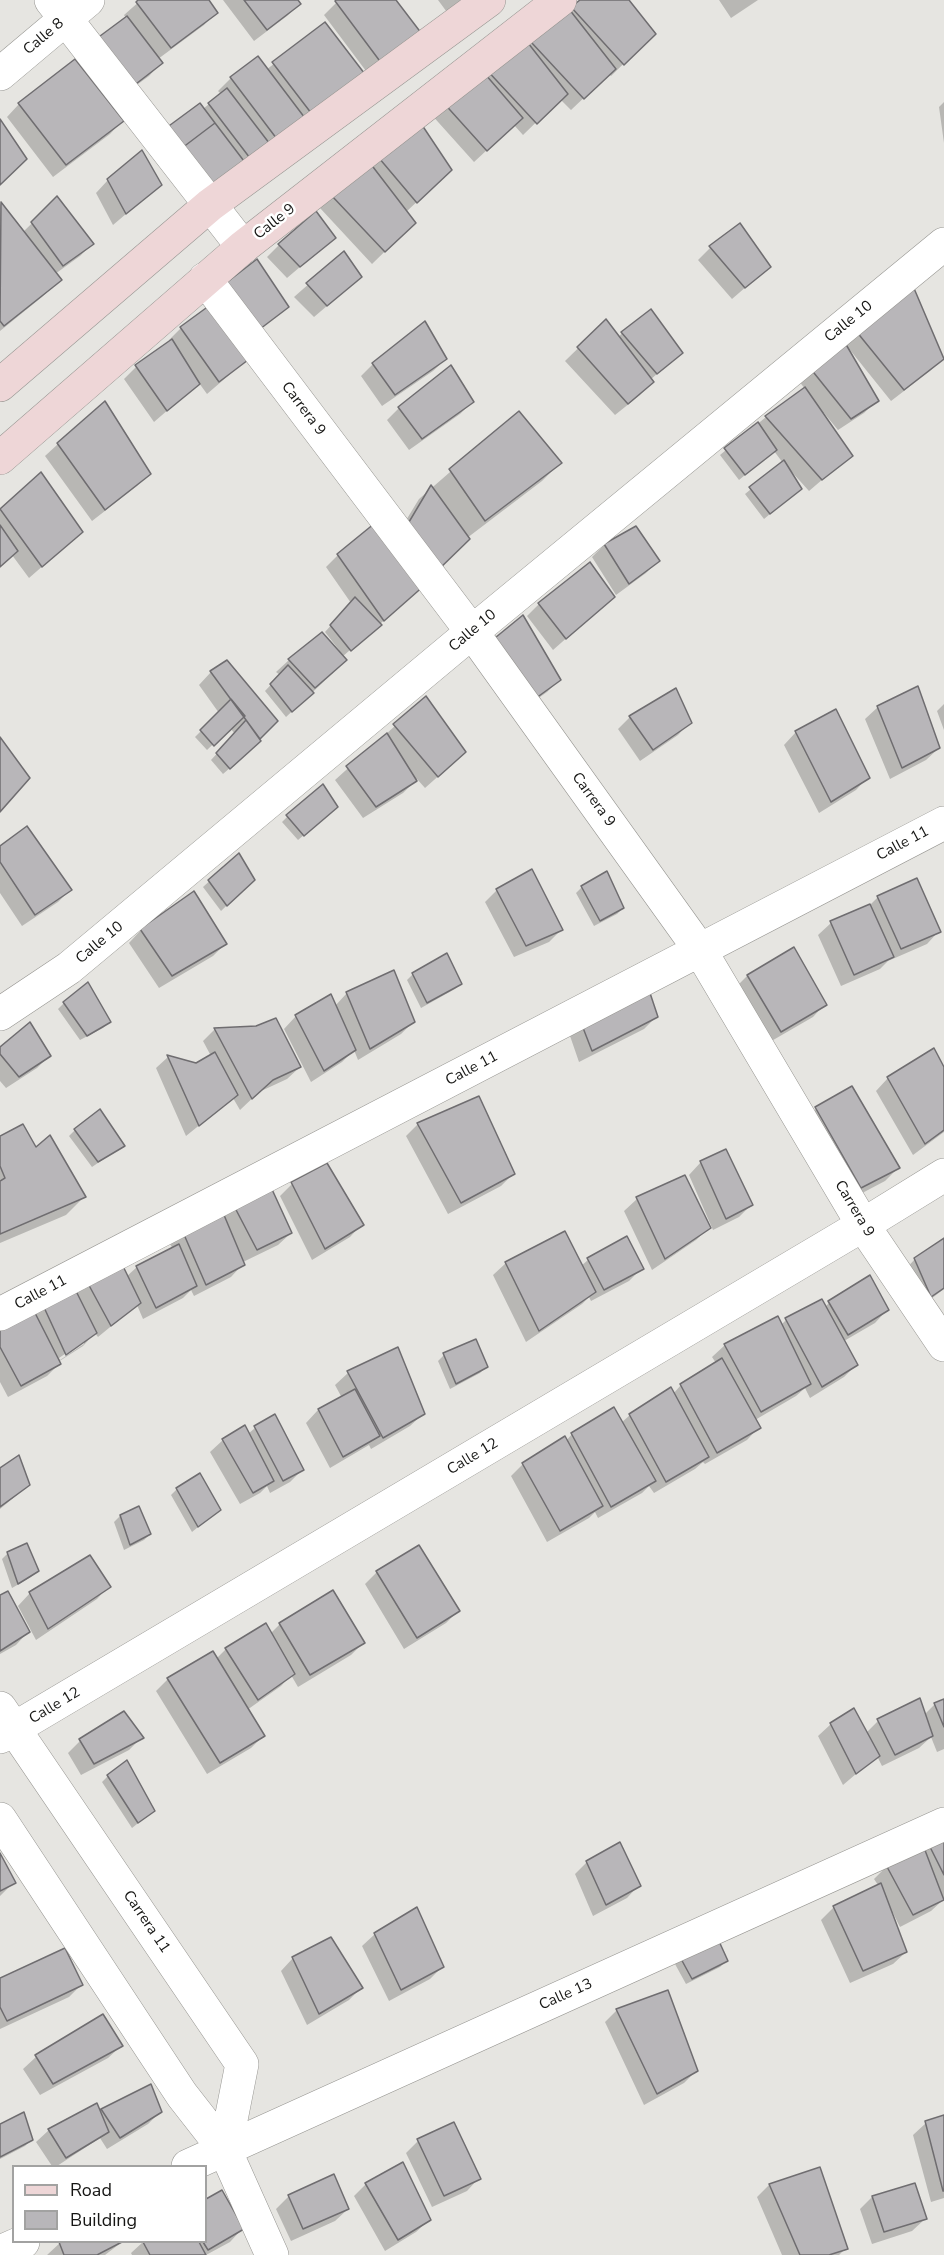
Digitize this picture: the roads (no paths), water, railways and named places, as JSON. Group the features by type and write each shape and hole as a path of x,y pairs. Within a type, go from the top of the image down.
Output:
{"street":[{"path":"0,386 210,205 489,0"},
{"name":"Calle 9","path":"0,458 243,247 560,0"},
{"path":"68,6 210,205 243,247"},
{"name":"Calle 8","path":"0,74 68,6"},
{"name":"Calle 10","path":"0,1014 69,968 472,632 944,244"},
{"name":"Carrera 9","path":"205,279 472,632 700,950 863,1225 944,1345"},
{"name":"Calle 11","path":"0,1314 944,823"},
{"name":"Calle 12","path":"5,1725 863,1225 944,1175"},
{"name":"Carrera 11","path":"5,1725 242,2064 225,2150"},
{"path":"0,1819 182,2095 225,2150 272,2255"},
{"name":"Calle 13","path":"190,2165 944,1824"},
{"path":"0,2252 19,2243"}]}
